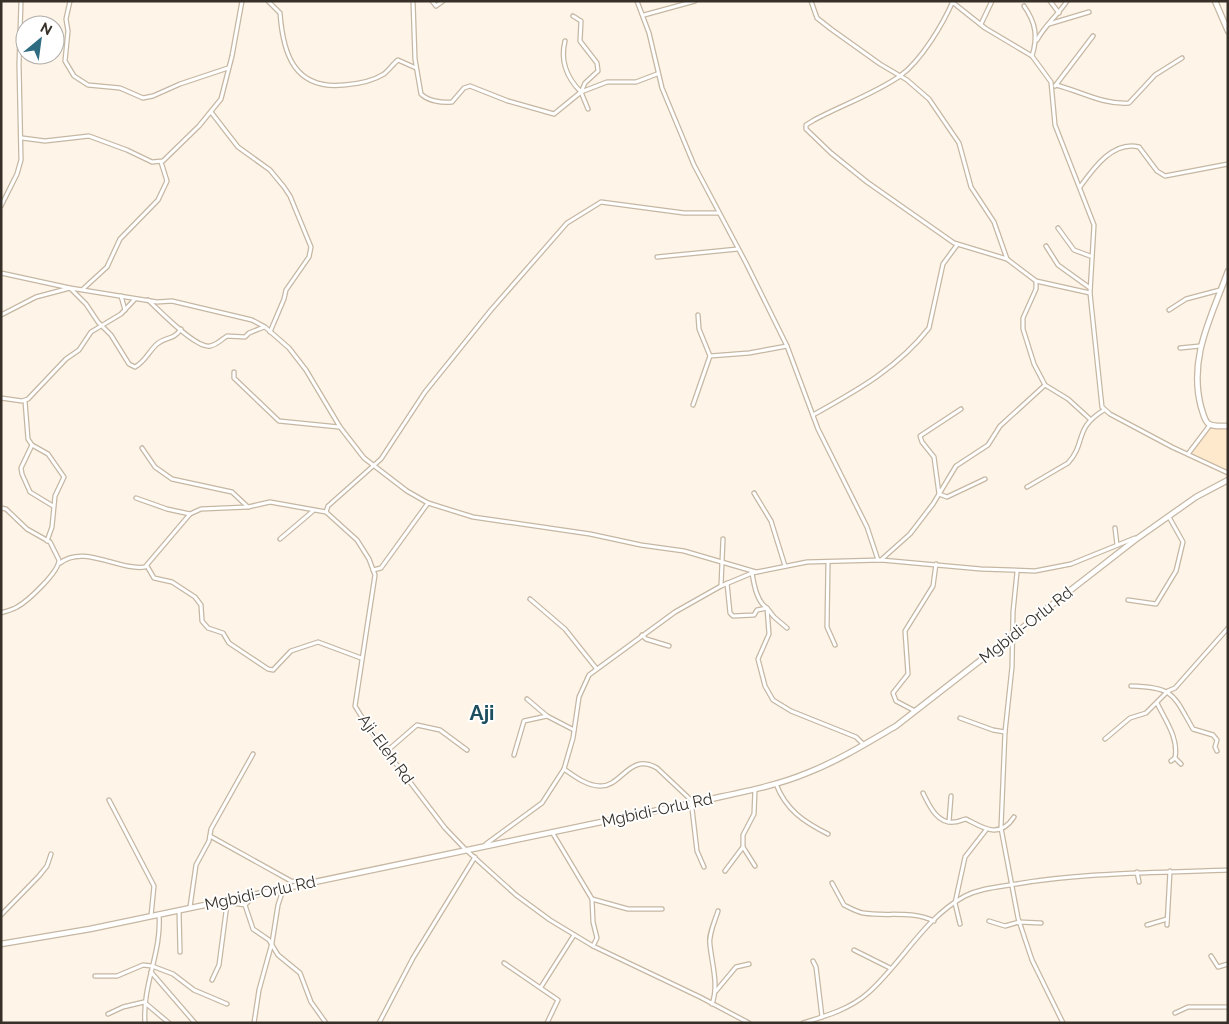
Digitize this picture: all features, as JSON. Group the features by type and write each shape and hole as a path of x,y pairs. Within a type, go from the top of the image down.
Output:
{"main road":[{"path":"1215,1 1228,31"},
{"path":"1228,271 1200,346 1198,367 1200,400 1206,422 1210,425 1228,426"},
{"name":"Mgbidi-Orlu Rd","path":"1,944 151,916 486,844 692,803 755,789 807,773 864,745 915,711 1143,535 1196,497 1228,480"}],"street":[{"path":"1,206 17,174 21,160 19,64 21,1"},
{"path":"70,1 66,19 68,31 65,61 74,76 88,85 120,88 143,98 228,68"},
{"path":"22,138 45,142 89,136 127,150 152,162 161,162 211,112 221,99 242,1"},
{"path":"268,1 280,13 281,29 292,66 315,83 332,86 371,80 385,74 398,60 416,68"},
{"path":"414,1 416,68 422,95 443,102 454,102 464,88 470,86 508,101 554,114 581,92 607,82 636,82 658,74"},
{"path":"432,1 436,6 443,1"},
{"path":"637,1 644,15 658,74 694,166 720,213 787,346 835,467 867,527 880,560"},
{"path":"644,15 695,1"},
{"path":"811,1 818,18 859,50 924,92 959,144 971,187 994,222 1007,259"},
{"path":"981,24 992,1"},
{"path":"1050,1 1059,13"},
{"path":"1032,56 1037,40 1046,25 1059,13 1067,1"},
{"path":"1090,290 1036,282 1007,259 957,245 867,182 831,153 806,129 806,125 900,76 908,69 942,23 952,2 981,24 1032,56 1055,86 1055,125 1094,225 1090,256 1090,290 1100,395 1104,410 1188,455 1228,473"},
{"path":"1024,6 1032,21 1037,40"},
{"path":"1046,25 1089,12"},
{"path":"573,16 581,22 580,41 597,63 598,71 585,83 581,92"},
{"path":"1055,86 1093,36"},
{"path":"565,41 562,53 568,76 581,92 588,109"},
{"path":"1055,86 1070,87 1098,99 1129,103 1155,75 1182,58"},
{"path":"211,112 238,147 270,170 284,187 290,196 311,248 309,257 286,290 270,332"},
{"path":"1079,187 1099,162 1126,146 1139,147 1157,171 1166,176 1228,164"},
{"path":"82,289 107,267 120,239 158,200 167,181 161,162"},
{"path":"326,512 328,506 381,459 425,392 490,310 567,223 600,202 684,213 720,213"},
{"path":"1058,228 1074,250 1090,256"},
{"path":"813,415 862,388 894,365 923,336 929,328 943,264 957,245"},
{"path":"1046,246 1058,265 1090,290"},
{"path":"657,257 738,249"},
{"path":"1,273 70,288 135,299 172,301 252,320 265,327 289,348 306,370 354,447 373,465 407,491 428,503 473,517 590,534 641,545 684,551 754,573"},
{"path":"1036,282 1036,289 1023,318 1023,329 1034,364 1045,385 1068,399 1090,420"},
{"path":"1,315 36,297 70,288"},
{"path":"70,288 86,304 98,322 103,325 129,364 135,367 156,345 175,337 181,329"},
{"path":"1169,310 1186,299 1220,290"},
{"path":"121,296 125,310"},
{"path":"47,541 52,526 54,506 64,477 48,454 32,445 27,433 25,401 66,358 79,350 91,332 125,310 135,299"},
{"path":"148,300 195,341 206,346 217,343 227,336 245,337 249,333 265,327"},
{"path":"693,405 710,356 699,329 698,315"},
{"path":"710,356 749,353 787,346"},
{"path":"1180,348 1200,346"},
{"path":"234,372 234,378 279,421 340,427"},
{"path":"880,560 910,534 939,494 956,466 988,445 1000,426 1045,385"},
{"path":"1,398 25,401"},
{"path":"939,494 934,457 922,442 920,436 961,409"},
{"path":"1027,486 1068,463 1073,457 1084,428 1090,420 1104,410"},
{"path":"1188,455 1210,425"},
{"path":"32,445 21,468 22,474 30,492 54,506"},
{"path":"142,448 155,466 172,479 232,492 248,507"},
{"path":"939,494 947,497 985,479"},
{"path":"754,493 771,521 785,566"},
{"path":"136,498 167,509 190,514"},
{"path":"59,564 74,557 106,560 136,568 147,566 190,514 201,509 248,507 270,502 326,512 357,540 369,559 373,570 381,568 428,503"},
{"path":"1,508 6,509 14,518 47,541 58,554 59,564 57,569 22,604 1,613"},
{"path":"280,539 314,511"},
{"path":"1128,600 1156,604 1176,571 1183,542 1169,517"},
{"path":"1115,528 1117,545"},
{"path":"486,844 542,803 564,769 574,730 579,697 589,674 642,635 727,583 754,573 785,566 828,562 880,560 1018,572 1035,571 1071,564 1143,535"},
{"path":"721,586 721,545 723,539"},
{"path":"828,562 829,610 827,627 835,645"},
{"path":"915,711 896,701 893,693 908,674 905,631 933,586 936,564"},
{"path":"147,566 154,578 172,582 195,597 201,605 202,621 208,628 223,633 230,643 268,669 274,670 291,651 318,642 361,658"},
{"name":"Aji-Eleh Rd","path":"373,570 374,575 355,706 387,751 407,775 421,798 465,849 516,895 574,936 748,1023"},
{"path":"1018,572 1013,612 1013,635 1005,732 1001,828 1019,922 1032,960 1063,1023"},
{"path":"754,573 754,587 763,605 787,628"},
{"path":"727,583 730,613 733,616 754,615 757,610 767,608"},
{"path":"530,599 565,629 596,668"},
{"path":"767,608 768,634 758,659 765,686 773,700 791,711 856,737 864,745"},
{"path":"1105,739 1130,718 1146,713 1168,691 1175,688 1228,628"},
{"path":"642,635 668,646"},
{"path":"1131,686 1168,691 1178,700 1193,729 1213,735 1217,740 1215,747 1217,751"},
{"path":"527,699 547,716 574,730"},
{"path":"1157,703 1173,734 1176,751 1173,760 1181,764"},
{"path":"514,755 524,721 547,716"},
{"path":"960,718 993,730 1005,732"},
{"path":"387,751 417,725 440,730 467,750"},
{"path":"190,907 196,865 212,829 253,754"},
{"path":"564,769 581,780 598,786 610,783 636,764 651,765 686,793 692,803 697,851 704,867"},
{"path":"776,783 782,800 803,822 828,834"},
{"path":"755,789 754,814 743,835 743,847 755,866"},
{"path":"923,793 935,814 949,822 966,819 986,830 1008,825 1014,817"},
{"path":"949,822 951,796"},
{"path":"109,800 154,886 151,916"},
{"path":"960,924 955,903 965,857 986,830"},
{"path":"552,832 592,899 593,922 597,938 593,946"},
{"path":"210,836 291,881 310,883"},
{"path":"725,871 743,847"},
{"path":"1,915 39,876 51,854"},
{"path":"379,1023 413,958 475,857"},
{"path":"803,1023 852,1004 868,993 934,921 955,903 983,889 1051,879 1137,872 1228,870"},
{"path":"1167,925 1170,871"},
{"path":"1137,872 1139,882"},
{"path":"832,883 844,905 864,913 882,914 894,912 921,915 934,921"},
{"path":"254,1023 258,990 272,943 278,905 282,893 290,887"},
{"path":"200,906 245,905 256,894"},
{"path":"592,899 628,909 662,908"},
{"path":"212,980 218,965 227,904"},
{"path":"245,905 253,929 272,943 278,955 300,973 311,1002 326,1023"},
{"path":"179,910 180,952"},
{"path":"712,1004 716,991 713,959 709,944 718,911"},
{"path":"145,1023 144,1002 160,931 159,914"},
{"path":"1147,925 1167,919"},
{"path":"989,921 1005,926 1019,922 1041,923"},
{"path":"541,987 574,936"},
{"path":"854,950 890,968"},
{"path":"1210,956 1218,967 1228,964"},
{"path":"813,961 818,974 822,1017"},
{"path":"504,963 558,1000 547,1023"},
{"path":"716,991 736,967 749,964"},
{"path":"95,976 117,976 143,966 152,966 173,974 194,990 227,1004"},
{"path":"150,971 194,1023"},
{"path":"108,1014 123,1007 144,1002"},
{"path":"144,1002 169,1023"},
{"path":"1175,1012 1188,1006 1228,1007"},
{"path":"160,1016 160,1023"}],"shaded area":[{"path":"1210,425 1228,426 1228,470 1189,453"}],"district":[{"name":"Aji","path":"482,712"}]}
